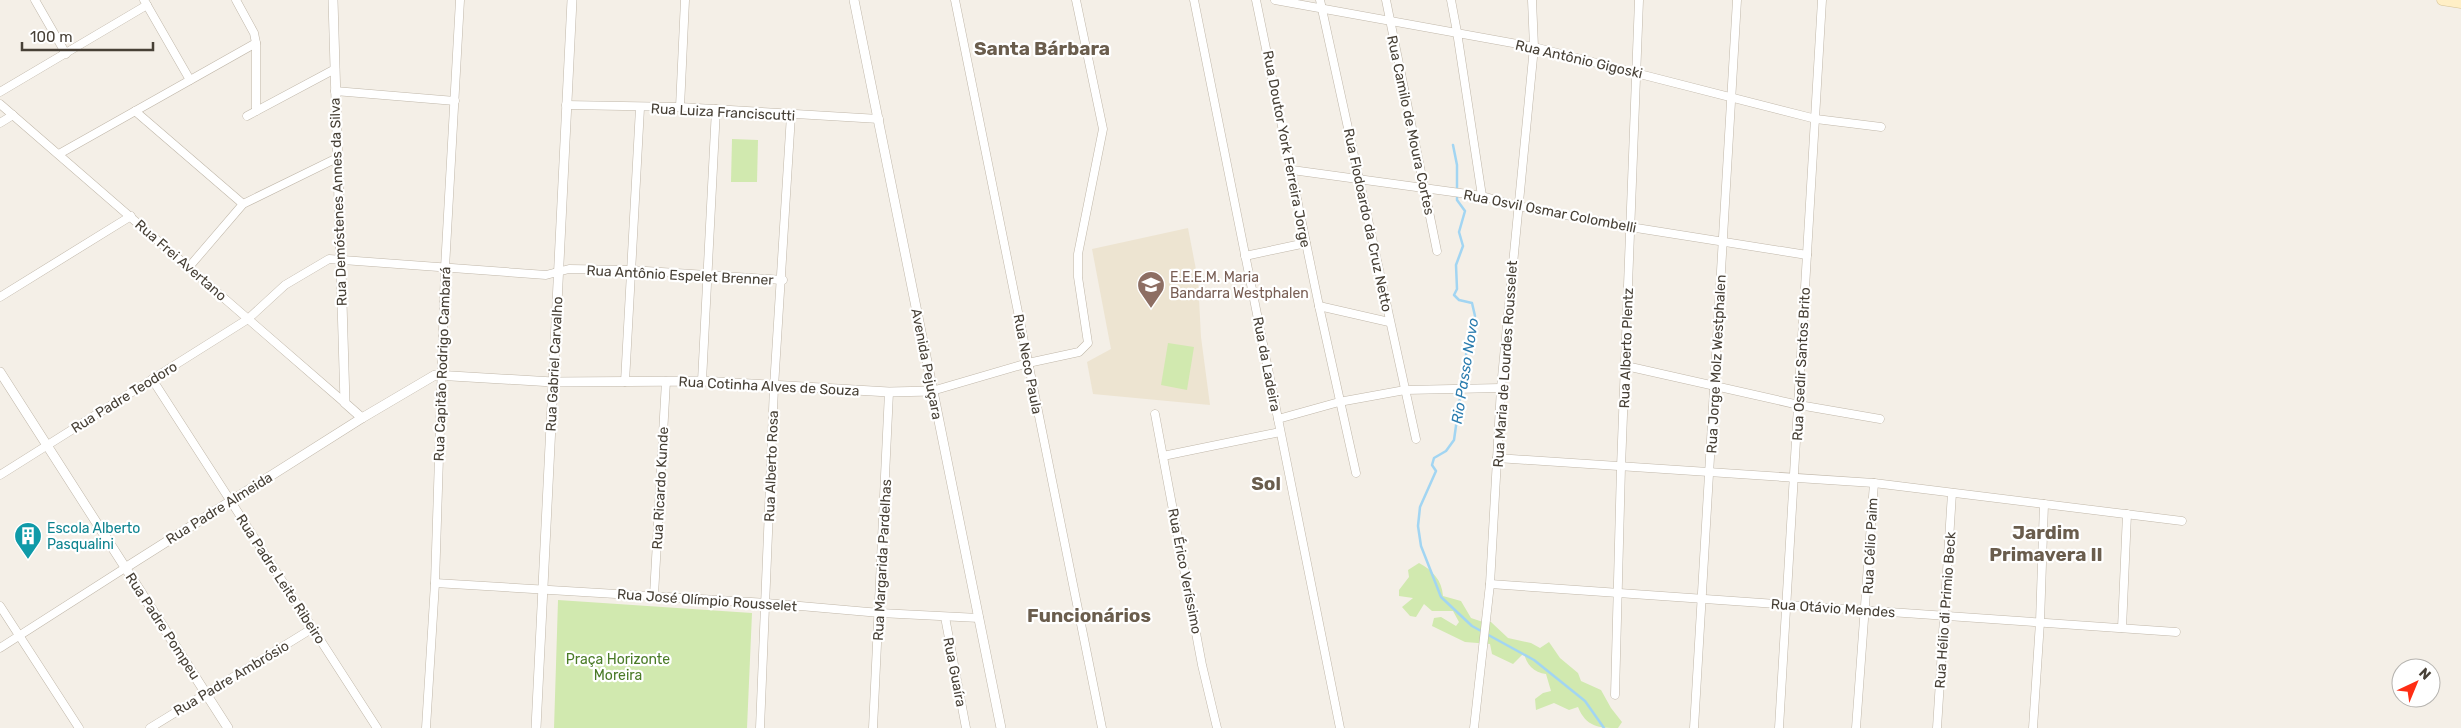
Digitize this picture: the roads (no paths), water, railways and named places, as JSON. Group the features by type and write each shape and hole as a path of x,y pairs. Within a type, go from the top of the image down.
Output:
{"main road":[{"path":"2442,0 2461,3"}],"street":[{"path":"36,0 66,54"},
{"path":"236,0 254,33 256,43 256,111"},
{"name":"Rua Demóstenes Annes da Silva","path":"333,0 345,404"},
{"name":"Rua Capitão Rodrigo Cambará","path":"426,728 435,584 446,268 460,0"},
{"name":"Rua Gabriel Carvalho","path":"536,728 572,0"},
{"path":"680,107 685,0"},
{"name":"Avenida Pejuçara","path":"854,0 1001,728"},
{"name":"Rua Neco Paula","path":"955,0 1102,728"},
{"name":"Rua Cotinha Alves de Souza","path":"442,375 552,382 702,381 890,392 932,391 1028,363 1080,352 1088,343 1078,276 1078,254 1103,129 1076,0"},
{"name":"Rua da Ladeira","path":"1194,0 1340,728"},
{"name":"Rua Doutor York Ferreira Jorge","path":"1256,0 1339,402 1356,473"},
{"name":"Rua Antônio Gigoski","path":"1275,0 1534,47 1816,119 1881,127"},
{"name":"Rua Flodoardo da Cruz Netto","path":"1320,0 1416,439"},
{"name":"Rua Camilo de Moura Cortes","path":"1386,0 1437,251"},
{"path":"1450,0 1458,32 1482,196"},
{"name":"Rua Maria de Lourdes Rousselet","path":"1474,728 1490,584 1502,388 1534,47 1532,0"},
{"name":"Rua Alberto Plentz","path":"1615,695 1621,467 1639,0"},
{"name":"Rua Jorge Molz Westphalen","path":"1694,728 1711,472 1714,386 1737,0"},
{"name":"Rua Osedir Santos Brito","path":"1779,728 1822,0"},
{"path":"0,92 66,54 146,2 190,80"},
{"path":"59,154 256,43"},
{"path":"247,116 335,69"},
{"path":"335,91 454,101"},
{"name":"Rua Frei Avertano","path":"0,104 362,418"},
{"name":"Rua Luiza Franciscutti","path":"566,105 640,108 680,107 879,120"},
{"path":"625,382 640,108"},
{"path":"702,381 716,109"},
{"path":"135,111 243,204"},
{"path":"0,123 13,115"},
{"name":"Rua Alberto Rosa","path":"760,728 774,386 783,280 791,115"},
{"path":"190,267 243,204 337,158"},
{"name":"Rua Osvil Osmar Colombelli","path":"1292,170 1482,196 1518,206 1630,227 1807,256"},
{"path":"0,297 131,216"},
{"path":"1246,256 1306,243"},
{"name":"Rua Antônio Espelet Brenner","path":"340,259 546,275 569,269 631,270 783,280"},
{"name":"Rua Padre Teodoro","path":"0,475 248,319 285,285 326,260 340,259"},
{"path":"1319,306 1389,322"},
{"path":"1626,366 1799,405 1880,419"},
{"name":"Rua Padre Pompeu","path":"0,372 228,728"},
{"name":"Rua Padre Almeida","path":"0,648 362,418 429,377 442,375"},
{"name":"Rua Padre Leite Ribeiro","path":"152,379 378,728"},
{"name":"Rua Ricardo Kunde","path":"654,595 666,382"},
{"path":"1278,419 1339,402 1405,390 1502,388"},
{"name":"Rua Margarida Pardelhas","path":"873,728 890,392"},
{"name":"Rua Érico Veríssimo","path":"1155,414 1202,665 1217,728"},
{"path":"1163,456 1280,432"},
{"path":"1497,458 1874,483 2182,521"},
{"name":"Rua Célio Paim","path":"1856,728 1874,483"},
{"name":"Rua Hélio di Primio Beck","path":"1937,728 1952,492"},
{"path":"2032,728 2040,622 2044,504"},
{"path":"2122,628 2127,514"},
{"name":"Rua José Olímpio Rousselet","path":"435,584 654,595 766,602 880,613 979,618"},
{"name":"Rua Otávio Mendes","path":"1490,584 2176,632"},
{"path":"0,606 79,728"},
{"name":"Rua Guaíra","path":"945,616 966,728"},
{"name":"Rua Padre Ambrósio","path":"150,728 313,628"}],"waterway":[{"name":"Rio Passo Novo","path":"1453,145 1457,165 1457,200 1465,211 1459,232 1463,246 1456,265 1457,289 1454,295 1459,300 1472,303 1475,316 1467,348 1454,440 1446,451 1434,458 1432,465 1436,471 1420,507 1418,526 1421,546 1441,597 1472,626 1534,660 1585,701 1604,728"}],"place":[{"name":"E.E.E.M. Maria Bandarra Westphalen","path":"1151,309"},
{"name":"Escola Alberto Pasqualini","path":"28,560"}],"district":[{"name":"Santa Bárbara","path":"1042,48"},
{"name":"Sol","path":"1266,483"},
{"name":"Jardim Primavera II","path":"2046,543"},
{"name":"Funcionários","path":"1089,615"}],"park label":[{"name":"Praça Horizonte Moreira","path":"618,668"}]}
